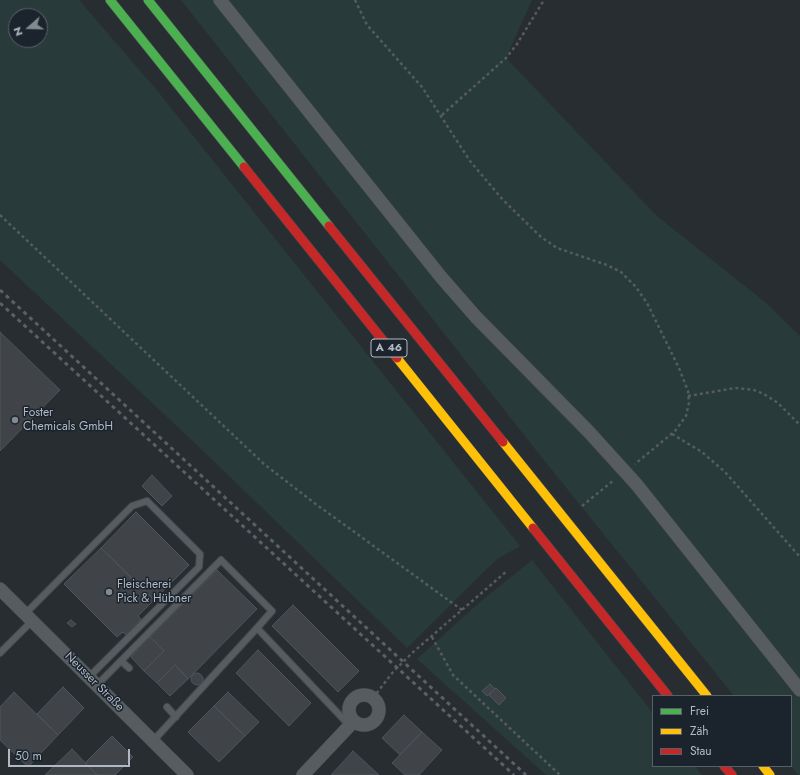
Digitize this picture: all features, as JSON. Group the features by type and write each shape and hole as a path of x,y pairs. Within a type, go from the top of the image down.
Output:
{"highway":[{"name":"A 46","path":"110,0 667,695"},
{"name":"A 46","path":"148,0 706,695"},
{"path":"725,767 732,775"},
{"path":"764,767 770,775"}],"street":[{"path":"220,0 441,277 476,317 589,432 625,471 664,517 800,690"},
{"name":"Neusser Straße","path":"0,590 187,775"},
{"path":"303,775 352,724 368,725 376,720 380,711 379,706 373,698 363,695 358,696 351,703 349,713 352,724"}],"lane":[{"path":"0,653 28,617 132,506 147,501 200,554 199,567 93,681"},
{"path":"93,681 121,661 221,560 272,611 153,741"},
{"path":"257,628 352,724"},
{"path":"121,661 129,668"},
{"path":"167,707 176,717"}],"path":[{"path":"355,0 362,18 372,32 419,82 483,178 541,237 564,252 614,268 631,281 661,327 679,368 688,396 686,416 672,434 582,506"},
{"path":"442,115 506,58 517,44 544,0"},
{"path":"0,215 264,464 313,502 462,610"},
{"path":"688,396 736,388 754,390 764,394 778,403 800,425"},
{"path":"672,434 702,452 725,472 800,557"},
{"path":"373,698 393,672 416,649 432,637 506,571"},
{"path":"432,637 453,675 560,775"}],"shaded area":[{"path":"0,0 79,0 156,89 520,546 496,560 407,648 200,448 0,260"},
{"path":"181,0 532,0 506,58 657,216 765,302 800,336 800,775 798,775 792,767 792,695 733,695 543,459"},
{"path":"532,560 652,712 652,767 696,767 702,775 546,775 417,659 481,601"}],"building":[{"name":"Foster Chemicals GmbH","path":"0,332 60,390 0,451"},
{"path":"152,475 172,496 162,506 142,486"},
{"path":"136,512 189,565 154,600 101,548"},
{"name":"Fleischerei Pick & Hübner","path":"101,548 154,600 138,616 141,619 126,635 123,632 117,637 64,584"},
{"path":"217,570 257,609 188,679 175,665 157,683 144,671 164,651 150,637"},
{"path":"293,605 359,671 338,692 272,626"},
{"path":"71,620 76,624 72,627 67,623"},
{"path":"150,637 164,651 144,671 131,657"},
{"path":"258,650 311,703 289,726 236,673"},
{"path":"175,665 188,679 170,696 157,683"},
{"path":"199,673 202,674 202,684 195,685 192,684 191,677 192,674"},
{"path":"490,684 495,689 487,696 482,691"},
{"path":"63,687 84,708 58,735 37,714"},
{"path":"496,688 506,698 499,705 489,695"},
{"path":"14,692 58,735 28,767 0,740 0,707"},
{"path":"228,692 259,722 245,736 214,706"},
{"path":"214,706 245,736 219,762 188,732"},
{"path":"404,715 422,732 400,755 382,738"},
{"path":"422,732 442,750 419,775 405,775 392,763"},
{"path":"112,736 133,757 115,775 97,775 85,763"},
{"path":"72,749 97,775 45,775"},
{"path":"353,751 379,775 331,775"}],"railway":[{"path":"0,290 526,775"},
{"path":"0,303 514,775"}],"traffic: fast":[{"path":"110,0 244,167"},
{"path":"148,0 329,226"}],"traffic: slow":[{"path":"397,358 533,528"},
{"path":"503,442 706,695"},
{"path":"764,767 770,775"}],"traffic: jam":[{"path":"244,167 397,358"},
{"path":"329,226 503,442"},
{"path":"533,528 667,695"},
{"path":"725,767 732,775"}],"place":[{"name":"Foster Chemicals GmbH","path":"15,420"},
{"name":"Fleischerei Pick & Hübner","path":"109,592"}]}
